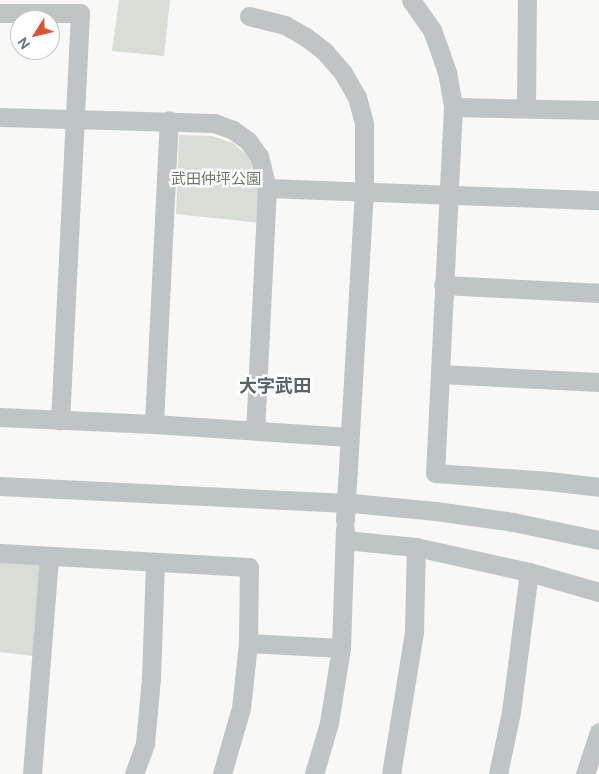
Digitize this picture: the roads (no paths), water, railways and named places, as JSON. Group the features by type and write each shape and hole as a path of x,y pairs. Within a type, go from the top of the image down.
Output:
{"street":[{"path":"411,0 432,30 447,72 453,107 435,472 599,487"},
{"path":"526,107 527,0"},
{"path":"0,13 80,13 60,421"},
{"path":"248,16 284,26 306,37 325,52 343,73 357,97 364,124 364,190 349,437 341,648 329,723 314,774"},
{"path":"453,107 599,110"},
{"path":"0,117 169,120 214,123 233,130 248,141 258,156 267,188 255,430"},
{"path":"154,424 169,120"},
{"path":"267,188 450,193 599,200"},
{"path":"443,285 599,293"},
{"path":"440,374 599,382"},
{"path":"0,417 154,424 349,437"},
{"path":"0,486 362,504 436,511 513,522 599,540"},
{"path":"345,540 416,547 528,572 599,592"},
{"path":"392,774 414,632 416,547"},
{"path":"0,553 249,567 248,643 241,708 222,774"},
{"path":"32,774 48,557"},
{"path":"134,774 145,743 151,678 155,562"},
{"path":"498,774 511,712 528,572"},
{"path":"248,643 341,648"},
{"path":"585,774 599,732"}],"district":[{"name":"大字武田","path":"275,386"}],"park label":[{"name":"武田仲坪公園","path":"216,180"}]}
